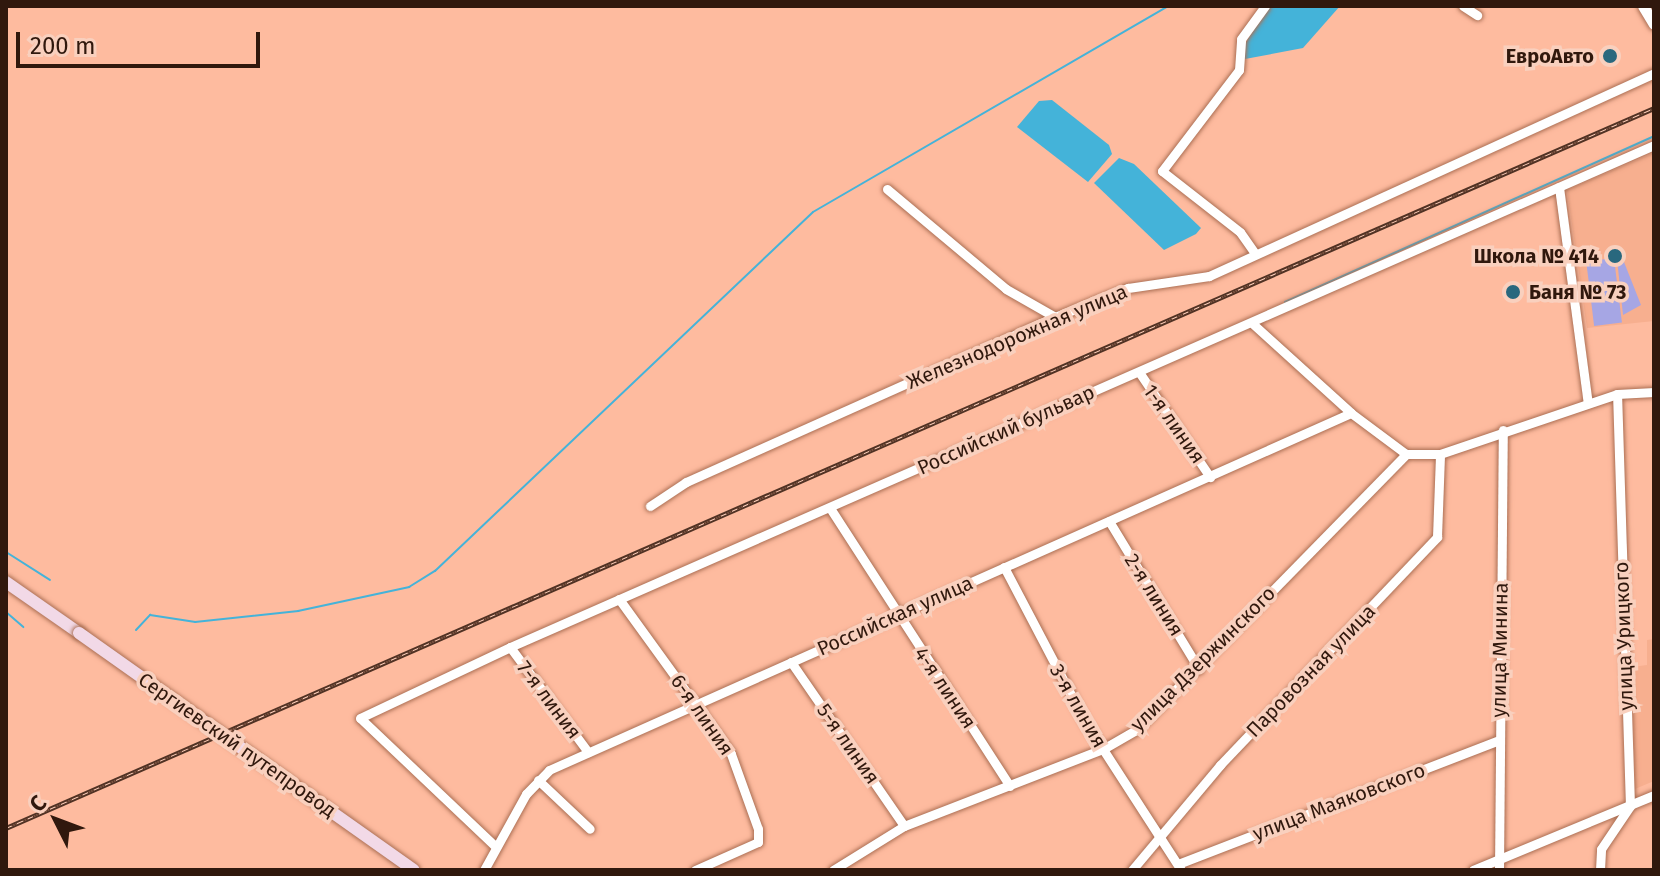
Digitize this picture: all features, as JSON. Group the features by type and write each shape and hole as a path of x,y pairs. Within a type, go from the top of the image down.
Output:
{"main road":[{"name":"Сергиевский путепровод","path":"6,582 414,870"}],"street":[{"path":"1254,252 1240,232 1162,171 1239,70 1241,39 1265,6"},
{"path":"1463,6 1477,15"},
{"path":"1643,6 1654,24"},
{"name":"Железнодорожная улица","path":"650,506 686,482 1055,317 1150,282 1192,282 1654,73"},
{"name":"Российский бульвар","path":"496,847 360,718 510,647 1253,324 1654,145"},
{"path":"1559,187 1588,403"},
{"path":"887,189 1006,289 1055,317"},
{"path":"1253,324 1351,413 1406,454 1440,454 1503,430 1617,394 1654,392"},
{"name":"1-я линия","path":"1139,372 1210,477"},
{"name":"улица Урицкого","path":"1617,394 1630,806"},
{"name":"Российская улица","path":"484,870 538,780 588,752 1351,413"},
{"name":"улица Минина","path":"1499,865 1503,430"},
{"name":"улица Дзержинского","path":"833,870 904,826 1103,749 1136,730 1406,454"},
{"name":"Паровозная улица","path":"1132,870 1164,837 1220,765 1437,537 1440,454"},
{"name":"4-я линия","path":"830,508 1010,786"},
{"name":"2-я линия","path":"1109,521 1199,669"},
{"name":"3-я линия","path":"1004,567 1103,749 1164,837 1179,867"},
{"name":"6-я линия","path":"619,599 731,754 758,842 695,870"},
{"name":"7-я линия","path":"510,647 588,752"},
{"name":"5-я линия","path":"791,662 904,826"},
{"name":"улица Маяковского","path":"1179,867 1500,740"},
{"path":"538,780 590,829"},
{"path":"1473,870 1499,865 1654,795"},
{"path":"1600,870 1601,849 1630,806"}],"shaded area":[{"path":"1267,6 1340,6 1303,48 1245,59 1244,46"},
{"path":"1052,100 1109,145 1112,154 1088,182 1017,127 1039,101"},
{"name":"Школа № 414","path":"1654,153 1654,321 1587,328 1567,190"},
{"path":"1119,158 1134,164 1201,228 1196,234 1164,250 1094,183"},
{"path":"1622,257 1641,305 1623,315 1617,259"},
{"path":"1614,258 1622,323 1594,326 1586,261"},
{"path":"1654,639 1654,781 1635,789 1632,667 1647,665 1647,640"}],"waterway":[{"path":"136,630 150,615 195,622 298,611 409,587 435,571 813,212 1168,6"},
{"path":"1285,302 1654,136"},
{"path":"6,552 50,580"},
{"path":"6,612 23,627"}],"railway":[{"path":"6,828 1654,108"}],"place":[{"name":"ЕвроАвто","path":"1610,56"},
{"name":"Школа № 414","path":"1615,256"},
{"name":"Баня № 73","path":"1513,292"}]}
